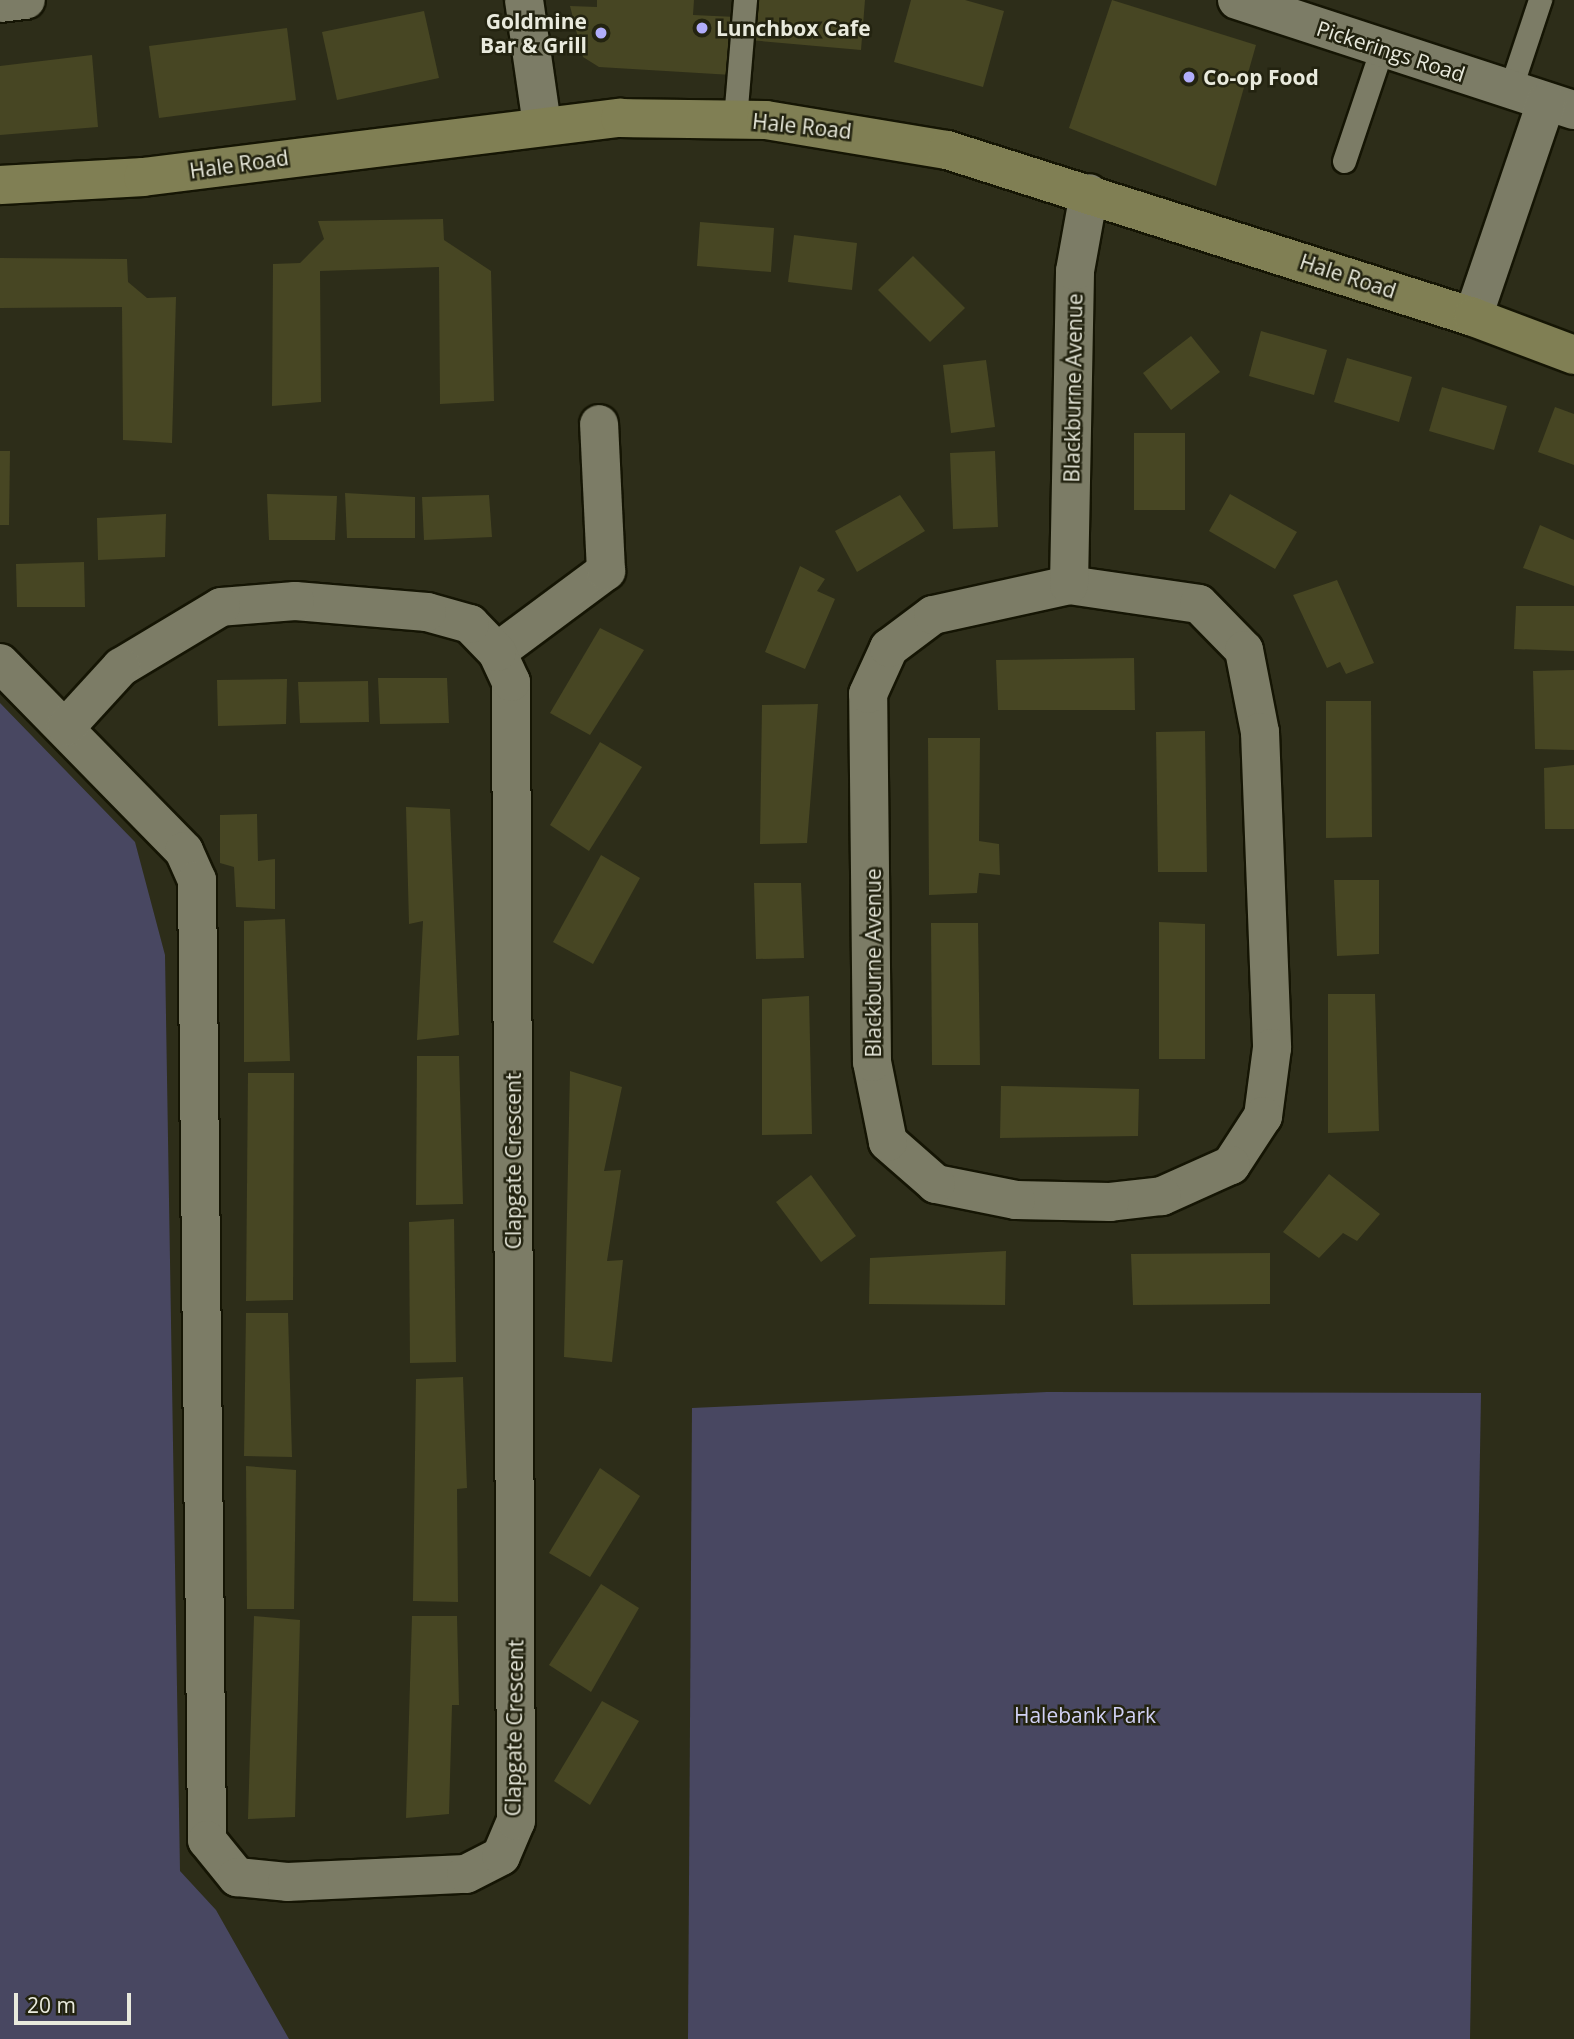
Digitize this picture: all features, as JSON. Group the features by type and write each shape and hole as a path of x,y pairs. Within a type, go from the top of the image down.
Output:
{"street":[{"path":"0,3 26,0"},
{"path":"524,0 541,125"},
{"name":"Pickerings Road","path":"1237,0 1560,106 1474,317"},
{"name":"Hale Road","path":"0,185 143,177 541,125 735,119 895,138 1089,193 1474,317 1574,355"},
{"name":"Blackburne Avenue","path":"1069,585 1075,271 1089,193"},
{"path":"497,652 606,571 599,424"},
{"name":"Blackburne Avenue","path":"1069,585 1199,604 1244,650 1260,732 1272,1048 1263,1116 1231,1165 1162,1196 1110,1202 1016,1200 936,1184 888,1142 872,1062 868,694 890,648 933,615 1069,585"},
{"name":"Clapgate Crescent","path":"0,663 66,727 184,851 197,880 207,1840 237,1877 287,1882 466,1874 501,1856 516,1821 511,682 497,652 470,624 427,612 295,601 221,607 121,667 66,727"}],"lane":[{"path":"735,119 746,0"},
{"path":"1510,90 1540,0"},
{"path":"1344,161 1382,48"}],"green space":[{"path":"0,703 135,842 165,955 180,1871 216,1910 289,2039 0,2039"},
{"name":"Halebank Park","path":"1047,1392 1481,1393 1470,2039 688,2039 692,1408"}],"building":[{"path":"597,0 694,0 693,15 736,17 732,75 599,67 583,57 570,6 597,7"},
{"path":"752,0 865,0 861,50 749,40"},
{"path":"911,0 965,0 1004,11 983,87 894,62"},
{"path":"1112,0 1256,45 1216,186 1069,128"},
{"path":"424,11 439,78 337,100 322,32"},
{"path":"287,28 296,100 159,118 149,46"},
{"path":"92,55 98,127 0,135 0,66"},
{"path":"443,219 444,240 491,271 494,401 440,404 439,267 320,271 321,402 272,406 273,264 300,263 324,239 318,221"},
{"path":"700,222 774,228 771,272 697,266"},
{"path":"794,235 857,243 852,290 788,282"},
{"path":"913,256 965,308 930,342 878,290"},
{"path":"0,258 127,259 128,282 147,298 176,297 172,443 123,440 122,307 0,308"},
{"path":"1261,331 1327,350 1314,395 1249,376"},
{"path":"1191,336 1220,372 1171,410 1143,373"},
{"path":"1347,358 1412,377 1399,422 1334,402"},
{"path":"986,360 995,427 951,433 943,365"},
{"path":"1442,387 1507,406 1494,450 1429,431"},
{"path":"1555,407 1574,414 1574,465 1538,452"},
{"path":"1134,433 1185,433 1185,510 1134,510"},
{"path":"0,451 10,451 9,525 0,525"},
{"path":"995,451 998,527 953,529 950,453"},
{"path":"345,493 415,497 415,538 347,538"},
{"path":"267,494 337,496 335,540 269,540"},
{"path":"1230,494 1297,532 1275,569 1209,531"},
{"path":"489,495 492,537 424,540 422,497"},
{"path":"900,495 925,531 857,572 835,531"},
{"path":"166,514 165,557 98,560 97,518"},
{"path":"1540,525 1574,540 1574,586 1523,568"},
{"path":"84,562 85,607 17,607 16,564"},
{"path":"800,566 825,579 817,591 835,599 805,669 765,652"},
{"path":"1337,580 1374,663 1346,674 1340,662 1327,668 1293,595"},
{"path":"1516,606 1574,606 1574,651 1514,649"},
{"path":"600,628 644,650 590,735 550,713"},
{"path":"1134,658 1135,710 998,710 996,660"},
{"path":"1574,670 1574,750 1535,749 1533,671"},
{"path":"378,678 447,678 449,723 380,724"},
{"path":"287,679 286,724 218,726 217,680"},
{"path":"368,681 369,722 300,723 298,682"},
{"path":"1326,701 1371,701 1372,837 1326,838"},
{"path":"818,704 807,843 760,844 762,705"},
{"path":"1205,731 1207,872 1158,872 1156,732"},
{"path":"928,738 980,738 979,841 999,844 1000,875 979,873 977,893 929,895"},
{"path":"600,742 642,767 589,851 550,825"},
{"path":"1574,765 1574,829 1545,829 1544,768"},
{"path":"406,807 450,809 459,1035 417,1040 423,921 409,924"},
{"path":"257,814 258,861 275,859 275,909 236,907 234,867 220,863 220,815"},
{"path":"601,855 640,878 593,964 553,942"},
{"path":"1334,880 1379,880 1379,954 1337,956"},
{"path":"754,883 801,883 804,958 756,959"},
{"path":"285,919 290,1061 244,1062 244,921"},
{"path":"1159,922 1205,924 1205,1059 1159,1059"},
{"path":"931,923 978,923 980,1065 932,1065"},
{"path":"1328,994 1375,994 1379,1131 1328,1133"},
{"path":"809,996 812,1134 762,1135 762,999"},
{"path":"417,1056 459,1056 463,1204 416,1205"},
{"path":"570,1071 622,1087 604,1171 621,1170 607,1261 623,1260 612,1362 564,1357"},
{"path":"248,1073 294,1073 293,1300 246,1301"},
{"path":"1001,1086 1139,1089 1138,1136 1000,1138"},
{"path":"1329,1174 1380,1214 1357,1241 1343,1233 1319,1258 1283,1232"},
{"path":"811,1175 856,1236 821,1262 776,1202"},
{"path":"454,1219 456,1362 410,1363 409,1222"},
{"path":"1006,1251 1005,1305 869,1304 870,1258"},
{"path":"1270,1253 1270,1304 1133,1305 1131,1254"},
{"path":"246,1313 288,1313 292,1457 244,1456"},
{"path":"463,1377 467,1488 457,1489 458,1602 413,1601 416,1379"},
{"path":"246,1466 296,1470 294,1609 247,1609"},
{"path":"600,1468 640,1496 590,1577 549,1553"},
{"path":"601,1584 639,1608 591,1692 549,1665"},
{"path":"254,1616 300,1620 295,1817 248,1819"},
{"path":"412,1616 457,1616 459,1705 452,1705 449,1814 406,1818"},
{"path":"602,1701 639,1721 590,1805 554,1781"}],"place":[{"name":"Lunchbox Cafe","path":"702,28"},
{"name":"Goldmine Bar & Grill","path":"601,33"},
{"name":"Co-op Food","path":"1189,77"}]}
